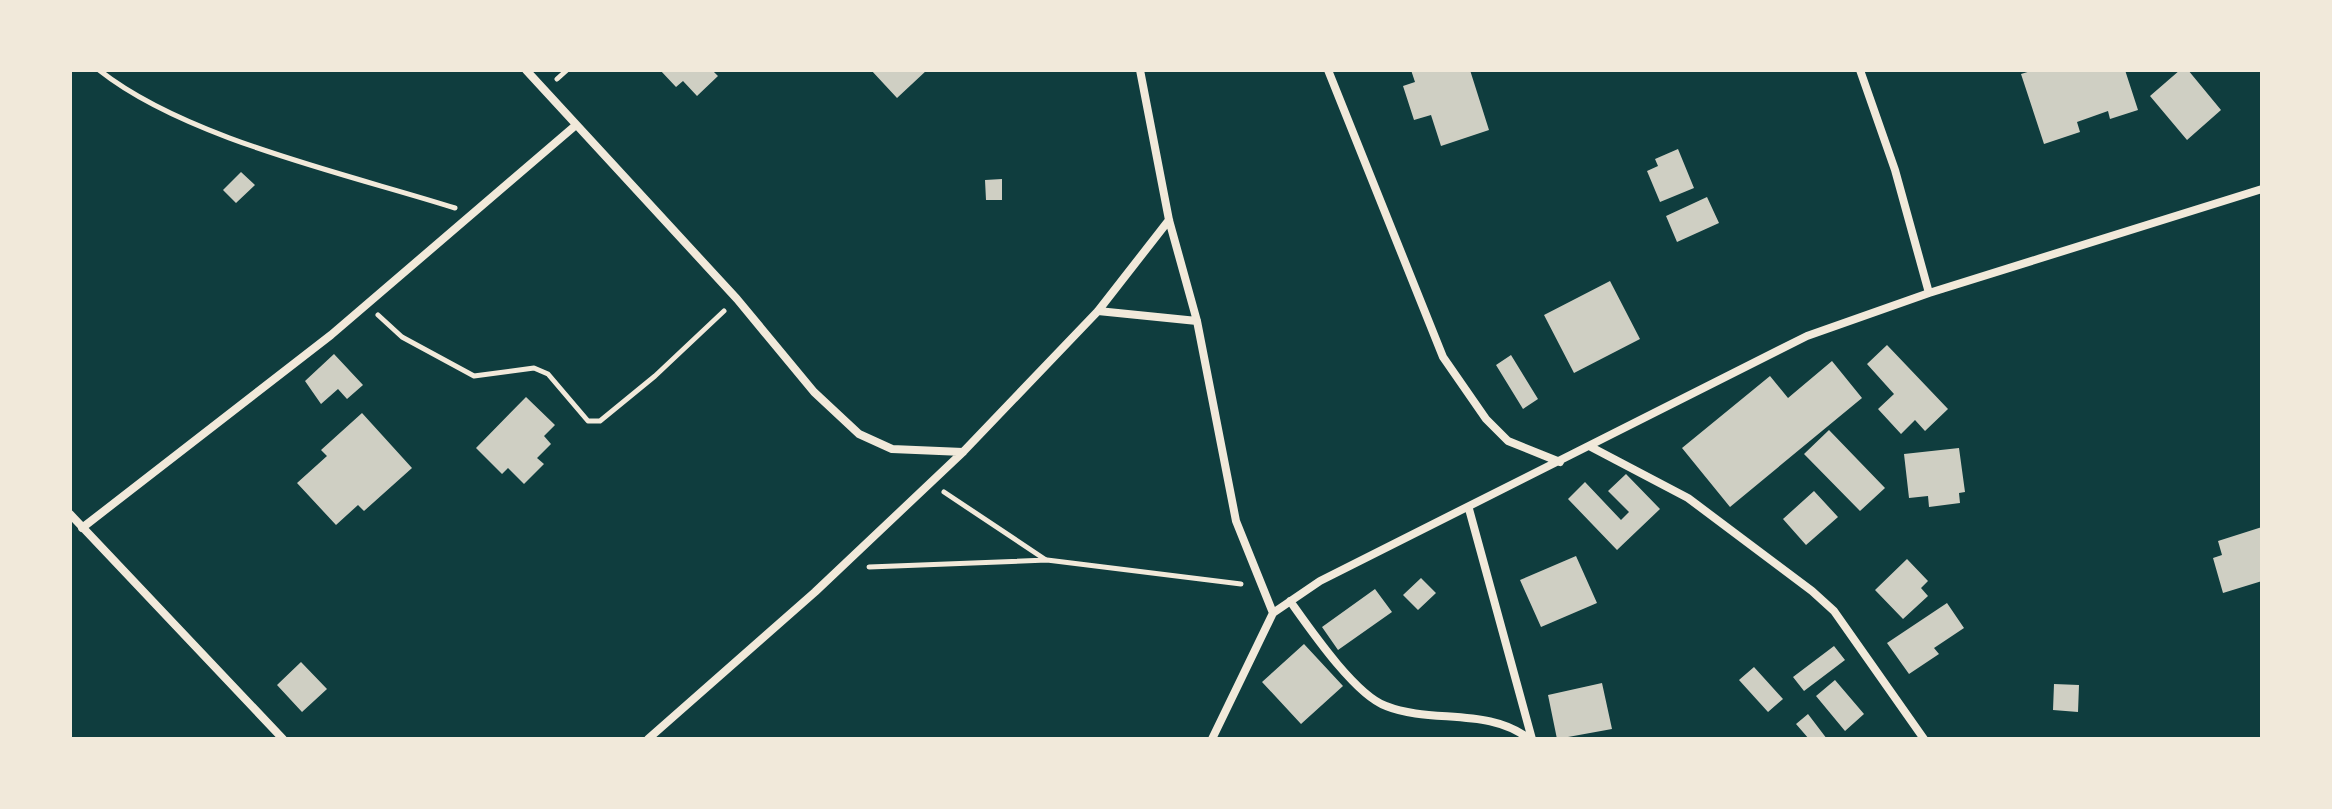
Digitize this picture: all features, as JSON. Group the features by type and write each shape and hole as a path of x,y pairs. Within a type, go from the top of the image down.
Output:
{"street":[{"path":"526,70 737,299 814,392 859,434 892,449 963,452"},
{"path":"1140,70 1169,220 1197,321 1236,521 1273,613"},
{"path":"1328,70 1443,357 1486,419 1508,441 1560,462"},
{"path":"1860,70 1895,170 1929,293"},
{"path":"82,528 367,305 576,125"},
{"path":"1212,739 1273,613 1320,581 1469,509 1807,336 1929,293 2262,189"},
{"path":"648,739 844,565 963,452 1098,311 1169,220"},
{"path":"1098,311 1197,321"},
{"path":"1591,447 1688,498 1812,591 1834,611 1924,739"},
{"path":"1469,509 1530,739"},
{"path":"70,514 283,739"},
{"path":"1290,601 1334,662 1384,706 1512,725 1530,739"}],"path":[{"path":"99,70 161,107 237,140 475,214"},
{"path":"367,305 402,337 474,376 534,368 548,374 588,421 600,421 655,376 737,299"},
{"path":"929,484 1047,560"},
{"path":"844,565 884,568 1047,560 1262,587"}],"building":[{"path":"660,70 712,70 718,76 697,96 683,81 676,87"},
{"path":"871,70 927,70 897,98"},
{"path":"1411,70 1470,70 1489,130 1441,146 1431,115 1414,120 1403,86 1415,82"},
{"path":"2034,70 2125,70 2138,110 2110,119 2108,111 2077,122 2080,132 2044,144 2021,74"},
{"path":"2180,70 2188,70 2221,110 2187,140 2150,96"},
{"path":"1678,149 1694,188 1660,202 1647,171 1658,166 1655,159"},
{"path":"241,172 255,185 236,203 223,190"},
{"path":"1002,179 1002,200 986,200 985,180"},
{"path":"1707,197 1719,223 1677,242 1666,216"},
{"path":"1610,281 1640,339 1574,373 1544,315"},
{"path":"1887,345 1948,409 1925,431 1915,420 1901,434 1878,409 1894,394 1867,364"},
{"path":"334,354 363,385 347,399 338,389 321,404 305,381"},
{"path":"1511,355 1538,399 1523,409 1496,365"},
{"path":"1832,361 1862,398 1730,507 1682,448 1770,376 1788,398"},
{"path":"526,397 555,425 544,436 551,444 537,458 544,464 524,484 508,468 502,474 476,448"},
{"path":"362,413 412,468 364,511 358,505 336,525 297,483 327,456 321,450"},
{"path":"1829,430 1885,488 1860,511 1804,454"},
{"path":"1959,448 1965,492 1959,493 1960,503 1929,507 1928,496 1909,498 1904,454"},
{"path":"1626,474 1660,509 1617,550 1568,499 1585,482 1621,520 1629,512 1608,491"},
{"path":"1814,491 1838,517 1806,545 1783,519"},
{"path":"2262,527 2262,581 2223,593 2213,558 2222,555 2218,541"},
{"path":"1576,556 1597,603 1541,627 1520,580"},
{"path":"1907,559 1928,581 1921,588 1928,596 1903,619 1875,590"},
{"path":"1421,578 1436,593 1418,610 1403,595"},
{"path":"1375,589 1392,612 1338,650 1322,627"},
{"path":"1947,603 1964,628 1934,648 1939,654 1909,674 1887,643"},
{"path":"1304,644 1343,686 1301,724 1262,682"},
{"path":"1834,646 1845,660 1804,691 1793,677"},
{"path":"301,662 327,689 302,712 277,685"},
{"path":"1754,667 1783,699 1768,712 1739,680"},
{"path":"1835,680 1864,714 1845,731 1816,696"},
{"path":"1602,683 1612,729 1557,739 1548,695"},
{"path":"2054,684 2079,685 2078,712 2053,710"},
{"path":"1808,714 1827,739 1809,739 1796,724"}]}
